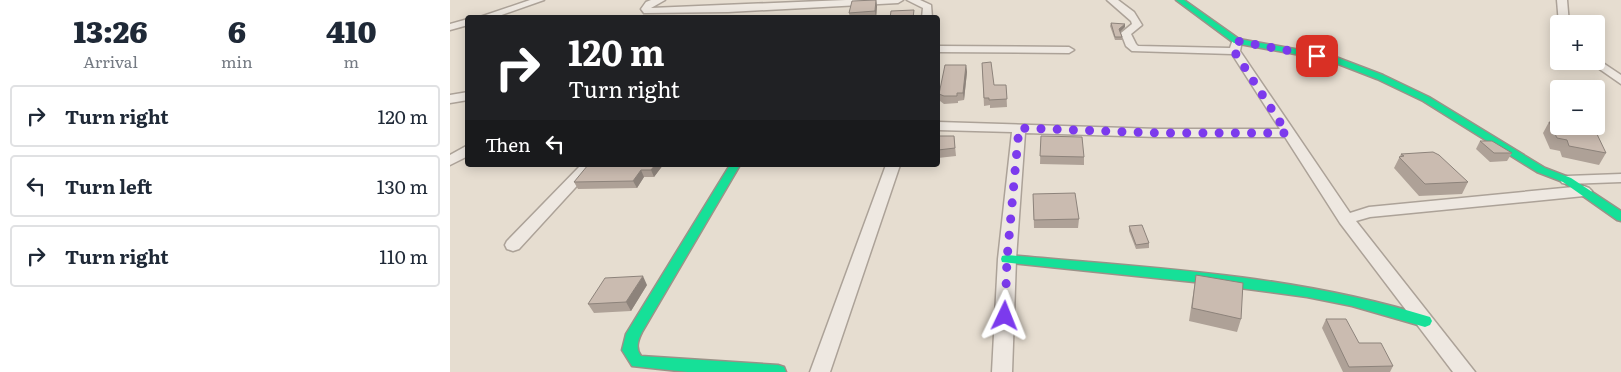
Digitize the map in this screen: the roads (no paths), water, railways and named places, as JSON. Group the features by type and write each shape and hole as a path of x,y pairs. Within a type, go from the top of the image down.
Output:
{"street":[{"path":"492,15 539,0"},
{"path":"660,0 649,4 646,9 647,11 761,4 898,0"},
{"path":"912,0 928,7 927,15"},
{"path":"1112,0 1137,22 1137,25 1126,33 1131,46 1136,49 1236,46 1330,58 1380,77 1426,99 1541,170 1566,180 1621,217"},
{"path":"1178,0 1236,46 1287,133 1346,219 1465,372"},
{"path":"1552,0 1562,0 1563,15"},
{"path":"450,27 465,23"},
{"path":"940,49 1069,50"},
{"path":"1605,69 1621,80"},
{"path":"450,99 465,96"},
{"path":"940,126 1158,133 1287,133"},
{"path":"1002,372 1007,259 1019,128"},
{"path":"450,162 465,151"},
{"path":"513,246 587,167"},
{"path":"733,167 628,343 629,353 636,362 778,372"},
{"path":"820,372 892,167"},
{"path":"1566,180 1621,178"},
{"path":"1346,219 1369,212 1584,191"},
{"path":"1007,259 1234,282 1299,291 1356,302 1424,321"}]}
